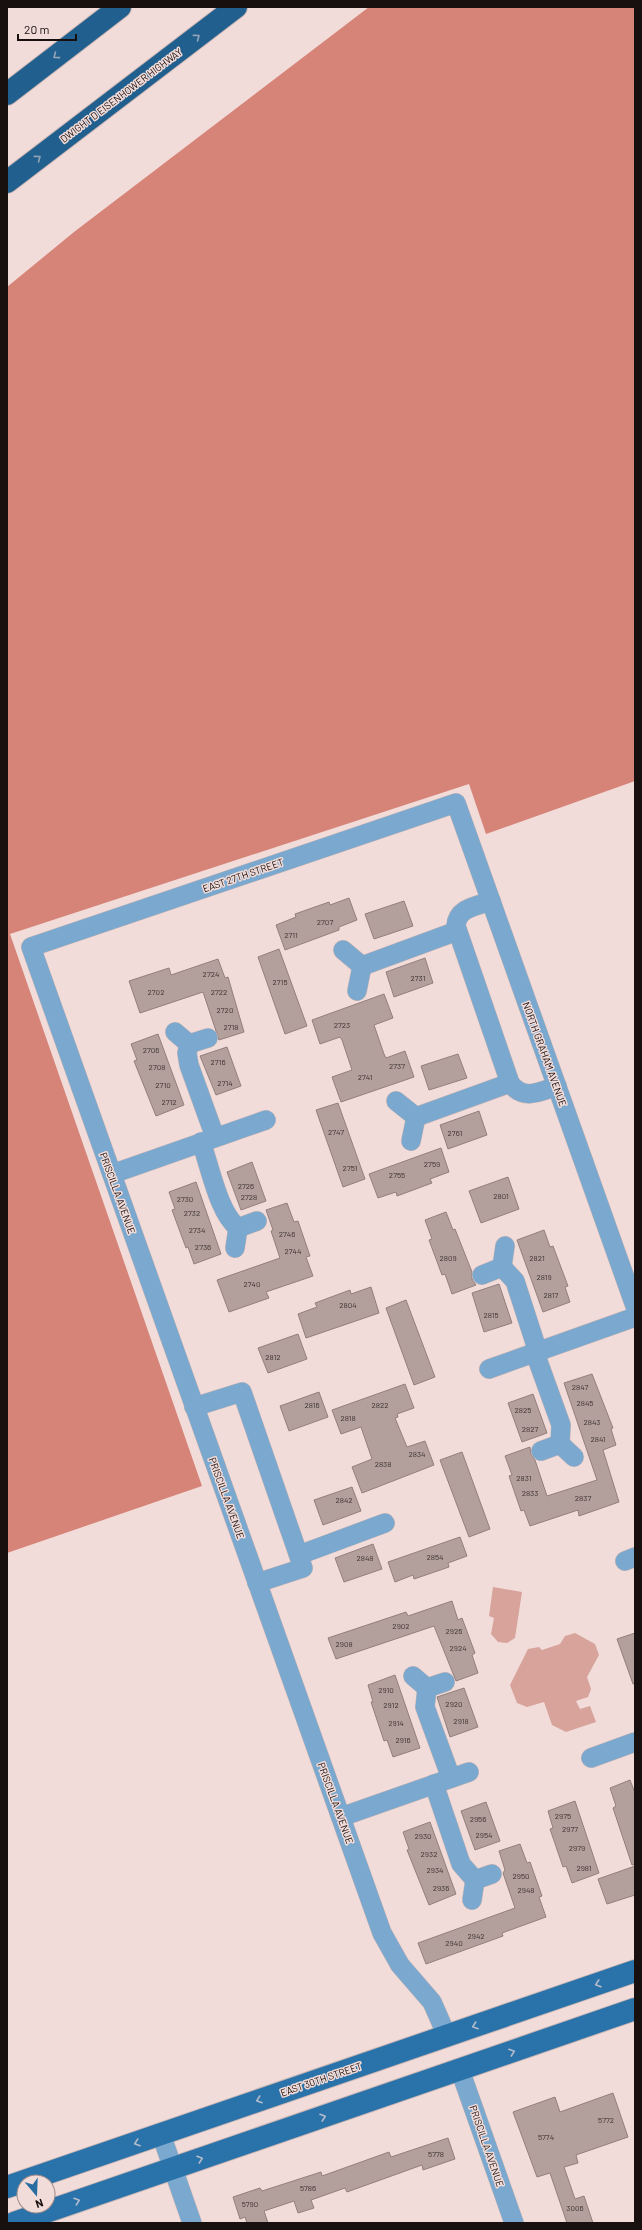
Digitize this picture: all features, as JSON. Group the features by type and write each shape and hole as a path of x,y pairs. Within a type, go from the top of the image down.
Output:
{"highway":[{"path":"7,94 120,7"},
{"name":"DWIGHT D EISENHOWER HIGHWAY","path":"7,182 236,7"}],"main road":[{"name":"EAST 30TH STREET","path":"7,2187 635,1972"},
{"path":"14,2223 635,2009"}],"street":[{"name":"NORTH GRAHAM AVENUE","path":"456,803 635,1306"},
{"name":"EAST 27TH STREET","path":"31,947 456,803"},
{"path":"491,901 461,913 457,921 457,931 510,1083 517,1091 527,1095 557,1086"},
{"path":"362,966 457,931"},
{"name":"PRISCILLA AVENUE","path":"31,947 388,1947 400,1965 427,1994 436,2009 447,2036"},
{"path":"343,950 362,966"},
{"path":"357,991 362,966"},
{"path":"175,1032 190,1044"},
{"path":"190,1044 208,1038"},
{"path":"190,1044 187,1058 208,1139 223,1207 229,1220 238,1228"},
{"path":"416,1117 510,1083"},
{"path":"396,1101 416,1117"},
{"path":"411,1141 416,1117"},
{"path":"112,1174 208,1139 266,1120"},
{"path":"238,1228 257,1221"},
{"path":"235,1248 238,1228"},
{"path":"502,1267 505,1246"},
{"path":"482,1274 502,1267"},
{"path":"502,1267 515,1281 561,1425 560,1444"},
{"path":"490,1369 635,1317"},
{"path":"194,1407 242,1392 303,1568 257,1583"},
{"path":"541,1451 560,1444"},
{"path":"560,1444 574,1457"},
{"path":"299,1555 385,1522"},
{"path":"445,1682 420,1682 461,1864 483,1877 472,1900"},
{"path":"591,1758 635,1742"},
{"path":"341,1818 469,1772"},
{"name":"PRISCILLA AVENUE","path":"460,2070 514,2223"},
{"path":"160,2134 192,2223"}],"shaded area":[{"path":"369,7 635,7 635,781 486,834 469,784 10,934 202,1486 7,1553 7,287 74,232"},
{"path":"493,1587 522,1592 515,1638 507,1643 498,1642 491,1634 494,1618 489,1616"},
{"path":"575,1633 595,1644 599,1655 587,1677 591,1689 588,1697 576,1701 580,1709 590,1706 596,1722 566,1732 552,1725 544,1702 527,1707 517,1703 510,1685 528,1649 539,1647 542,1650 560,1644 565,1636"}],"building":[{"path":"349,898 357,920 339,927 339,930 285,950 276,925 296,917 295,914 329,902 330,905"},
{"path":"404,901 413,926 374,939 365,914"},
{"path":"279,949 307,1026 285,1034 258,957"},
{"path":"425,958 433,983 394,997 386,972"},
{"path":"218,959 225,978 228,977 244,1032 219,1040 203,992 140,1013 129,981 169,968 171,975"},
{"path":"384,994 393,1018 374,1025 384,1054 386,1058 405,1051 414,1077 341,1102 332,1077 352,1070 342,1040 340,1037 320,1044 312,1020"},
{"path":"158,1034 184,1105 156,1116 134,1061 137,1060 131,1044"},
{"path":"227,1047 241,1086 216,1095 200,1056"},
{"path":"458,1054 467,1078 429,1090 421,1066"},
{"path":"338,1103 365,1179 343,1187 316,1110"},
{"path":"479,1111 487,1135 448,1149 440,1125"},
{"path":"441,1148 449,1172 430,1179 432,1183 397,1196 396,1192 378,1198 369,1174"},
{"path":"252,1162 266,1201 241,1210 227,1172"},
{"path":"508,1177 519,1209 481,1223 469,1191"},
{"path":"196,1182 221,1254 194,1264 188,1247 186,1248 172,1210 175,1209 169,1192"},
{"path":"287,1203 294,1222 298,1221 310,1256 306,1257 313,1276 266,1292 269,1298 229,1312 217,1280 280,1258 266,1210"},
{"path":"446,1212 453,1230 455,1229 472,1272 472,1279 476,1285 452,1294 445,1274 442,1275 429,1240 432,1239 425,1220"},
{"path":"544,1230 550,1247 553,1246 568,1286 565,1287 570,1302 543,1312 517,1240"},
{"path":"499,1284 512,1323 484,1332 472,1293"},
{"path":"371,1287 379,1313 306,1338 298,1314 317,1307 315,1303 350,1290 351,1294"},
{"path":"406,1300 435,1377 414,1385 386,1308"},
{"path":"298,1334 307,1359 268,1373 258,1348"},
{"path":"592,1374 613,1428 611,1429 616,1445 603,1450 619,1502 579,1516 578,1510 530,1526 524,1510 521,1511 509,1476 512,1475 505,1456 530,1447 531,1454 535,1460 547,1496 597,1480 564,1383"},
{"path":"405,1384 414,1408 397,1414 398,1417 395,1418 407,1447 425,1441 434,1465 362,1493 352,1467 372,1459 361,1427 341,1434 332,1410"},
{"path":"319,1392 328,1417 289,1431 280,1406"},
{"path":"533,1394 547,1433 522,1442 508,1403"},
{"path":"462,1452 490,1529 469,1537 440,1460"},
{"path":"352,1487 361,1511 323,1525 314,1500"},
{"path":"460,1537 467,1556 448,1563 449,1567 414,1579 413,1575 395,1582 388,1562"},
{"path":"373,1544 382,1569 344,1582 335,1558"},
{"path":"452,1601 458,1620 462,1618 475,1653 472,1655 478,1673 456,1681 434,1626 336,1659 328,1638 406,1612 408,1616"},
{"path":"635,1633 635,1684 633,1684 617,1639"},
{"path":"395,1675 420,1748 393,1757 387,1740 384,1741 371,1702 373,1702 368,1685"},
{"path":"464,1688 478,1727 450,1737 437,1697"},
{"path":"630,1780 635,1793 635,1864 632,1865 613,1808 616,1806 610,1788"},
{"path":"575,1801 599,1873 572,1883 566,1866 563,1867 550,1829 553,1828 548,1811"},
{"path":"486,1802 500,1841 475,1850 461,1811"},
{"path":"430,1822 456,1894 429,1905 407,1850 409,1849 403,1832"},
{"path":"520,1844 527,1863 530,1862 542,1896 539,1897 546,1917 502,1933 503,1936 426,1964 418,1943 515,1908 503,1873 505,1870 499,1851"},
{"path":"635,1866 635,1895 607,1904 598,1879"},
{"path":"613,2093 628,2137 576,2155 578,2163 564,2167 575,2199 584,2196 593,2223 567,2223 550,2173 537,2177 513,2112 555,2097 560,2112"},
{"path":"448,2138 455,2159 423,2170 422,2165 347,2192 345,2188 311,2200 314,2208 298,2213 294,2201 264,2211 268,2223 247,2223 245,2217 240,2219 233,2197 260,2188 262,2191 321,2172 322,2176 389,2152 391,2157"}]}
